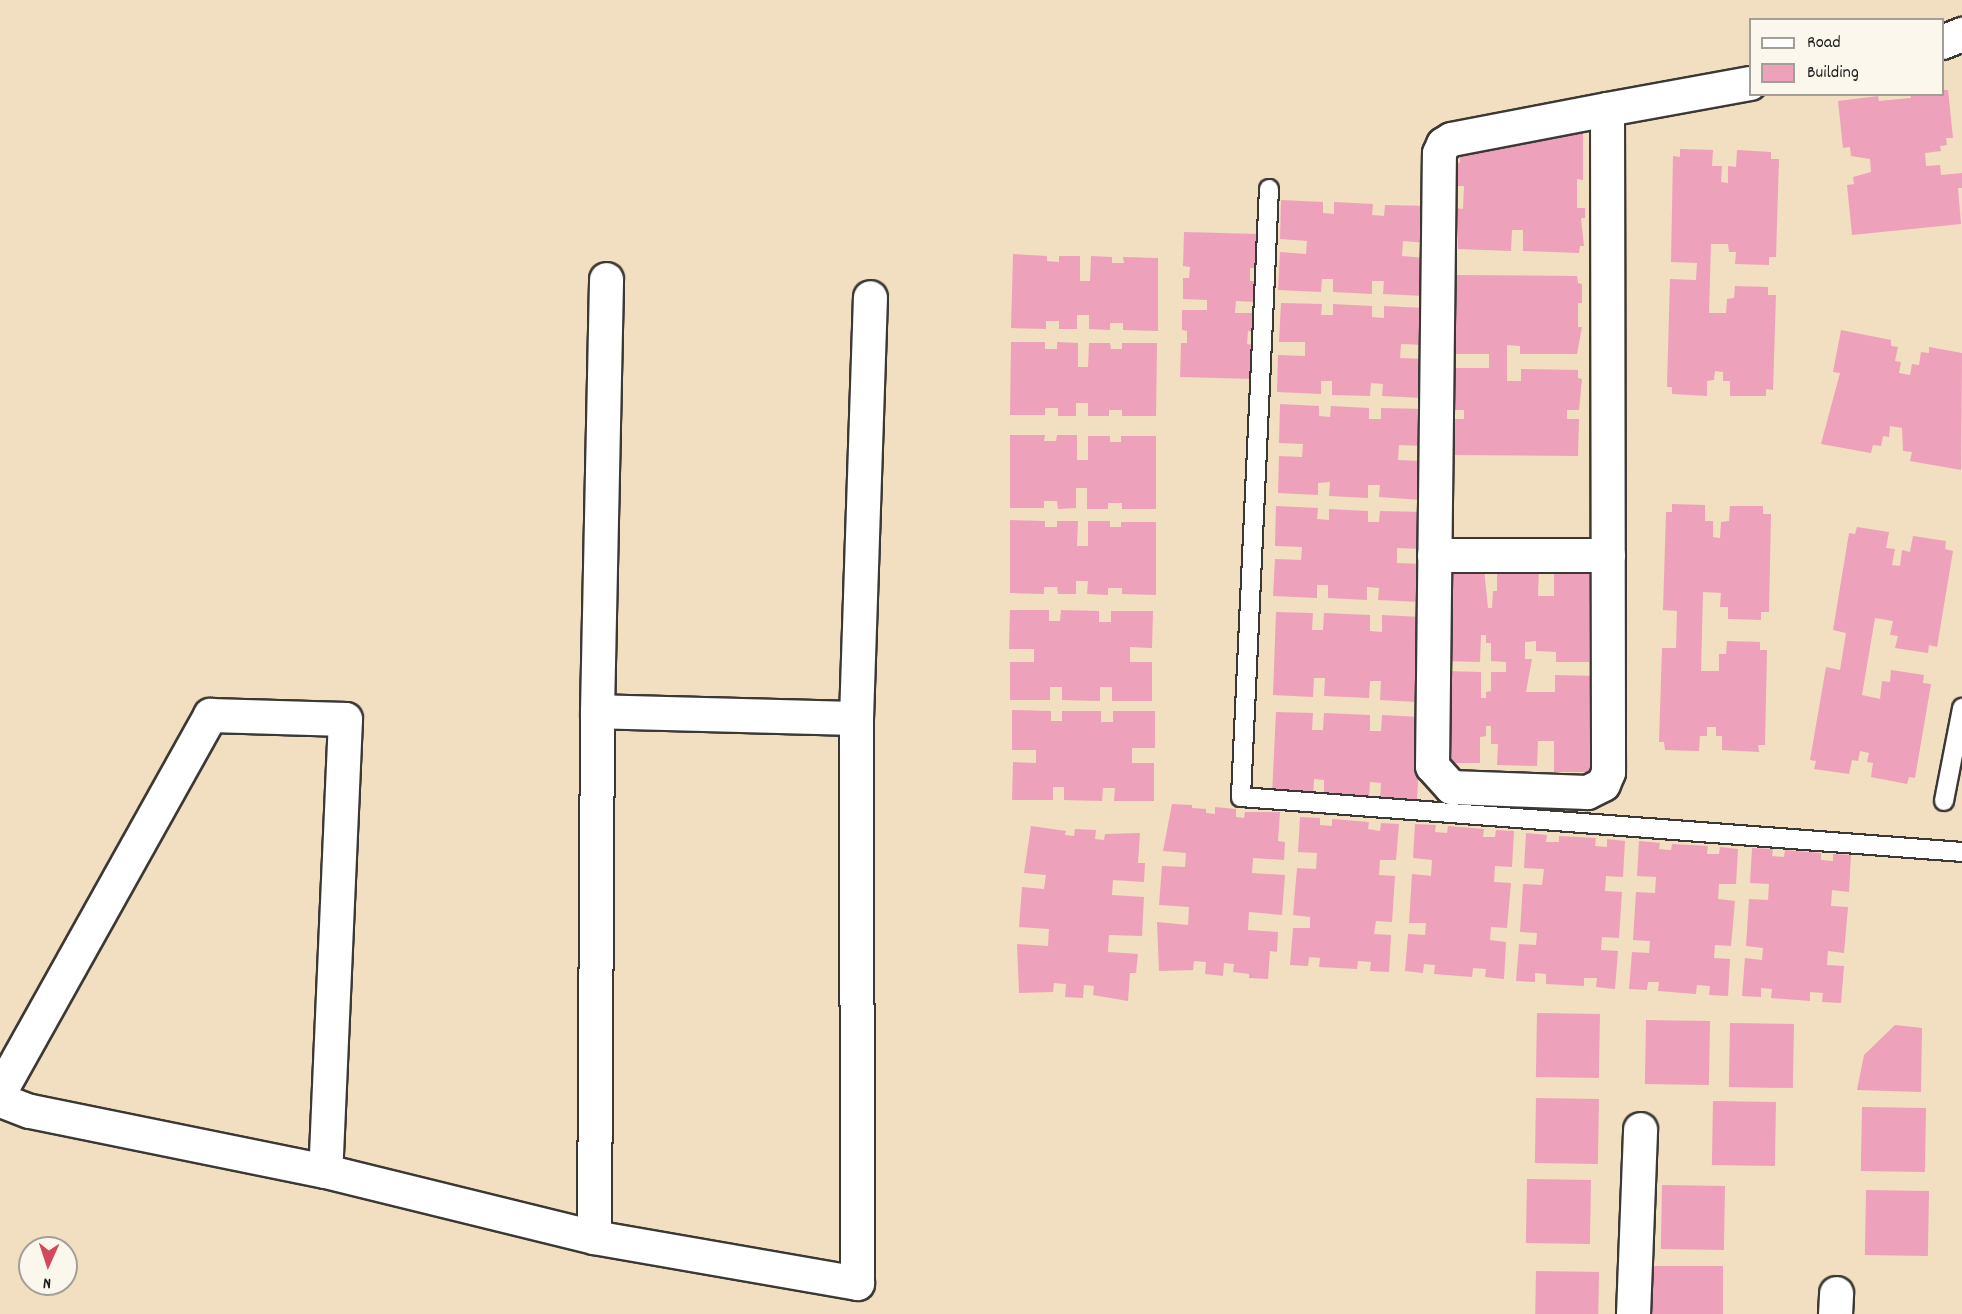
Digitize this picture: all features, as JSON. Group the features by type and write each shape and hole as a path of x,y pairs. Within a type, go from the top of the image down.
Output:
{"street":[{"path":"1944,41 1962,34"},
{"path":"1607,109 1608,772 1602,784 1587,792 1451,787 1439,778 1432,766 1439,153 1443,144 1607,109 1749,83"},
{"path":"594,1237 597,711 606,279"},
{"path":"0,1100 29,1111 325,1171 594,1237 857,1283 856,718 870,297"},
{"path":"1434,555 1608,555"},
{"path":"597,711 856,718"},
{"path":"0,1091 210,715 345,719 325,1171"},
{"path":"1633,1314 1640,1129"}],"lane":[{"path":"1269,189 1241,796 1962,852"},
{"path":"1944,801 1962,708"}],"building":[{"path":"1944,90 1948,90 1953,138 1946,138 1947,145 1940,146 1941,151 1925,153 1926,166 1940,165 1941,175 1962,173 1962,188 1958,188 1961,224 1852,235 1847,185 1854,184 1853,177 1871,172 1870,159 1851,156 1850,147 1843,148 1838,101 1878,96 1879,101 1911,98 1910,96 1944,96"},
{"path":"1583,130 1583,180 1577,179 1577,208 1585,208 1585,218 1581,218 1584,246 1580,246 1579,253 1523,251 1523,230 1512,230 1511,251 1458,249 1456,208 1463,209 1464,186 1455,186 1455,162 1460,163 1460,153 1487,151 1488,142 1531,143 1532,134"},
{"path":"1680,149 1713,150 1712,166 1722,166 1721,182 1728,183 1728,166 1736,167 1737,150 1771,152 1771,159 1779,159 1776,257 1769,257 1769,265 1735,264 1736,252 1729,252 1728,244 1711,244 1709,313 1726,313 1727,299 1734,298 1735,286 1768,287 1768,295 1776,295 1773,390 1766,389 1766,396 1730,396 1730,381 1723,381 1723,372 1715,371 1714,380 1707,381 1707,396 1672,394 1672,387 1667,387 1670,279 1696,280 1697,263 1671,262 1673,156 1680,157"},
{"path":"1281,200 1323,202 1323,213 1334,214 1334,202 1373,204 1372,215 1384,216 1385,205 1428,206 1427,243 1403,241 1402,256 1426,258 1424,296 1383,294 1384,281 1372,281 1372,294 1333,292 1333,279 1322,279 1321,292 1278,290 1280,252 1306,254 1307,241 1280,239"},
{"path":"1184,232 1258,234 1257,268 1250,268 1250,281 1257,281 1256,302 1236,301 1235,313 1256,313 1255,332 1248,331 1247,344 1255,345 1254,379 1180,377 1181,343 1187,343 1187,331 1182,330 1182,310 1207,310 1207,300 1183,299 1183,278 1189,278 1190,267 1183,266"},
{"path":"1013,254 1047,256 1047,261 1059,262 1059,256 1080,256 1080,281 1090,281 1091,256 1112,257 1112,263 1124,263 1123,257 1158,258 1158,331 1123,330 1123,323 1110,323 1110,330 1089,329 1089,315 1077,315 1077,329 1059,329 1059,321 1046,321 1046,329 1011,328"},
{"path":"1452,275 1577,276 1578,283 1582,284 1582,303 1578,303 1578,327 1582,327 1577,354 1520,354 1520,346 1507,345 1507,381 1521,381 1521,369 1578,370 1578,378 1582,379 1579,410 1567,410 1567,419 1579,419 1578,456 1450,455 1451,419 1464,419 1464,410 1451,410 1452,368 1489,368 1489,354 1451,354"},
{"path":"1281,303 1322,304 1321,315 1333,315 1333,304 1372,306 1372,317 1384,318 1384,306 1425,308 1424,345 1401,344 1400,358 1425,359 1423,398 1382,396 1383,384 1371,383 1370,396 1332,395 1332,381 1321,381 1321,394 1277,392 1278,355 1305,356 1305,342 1279,342"},
{"path":"1841,330 1891,340 1891,346 1898,347 1895,361 1901,362 1899,373 1910,375 1912,364 1919,365 1921,352 1929,353 1929,347 1962,353 1961,470 1910,461 1912,452 1903,451 1902,428 1890,426 1889,437 1883,436 1881,446 1873,445 1871,453 1821,444 1840,373 1833,372"},
{"path":"1011,342 1045,342 1045,349 1057,349 1057,342 1078,343 1078,367 1088,367 1089,343 1110,343 1111,349 1122,349 1122,343 1157,343 1156,416 1122,416 1122,410 1109,410 1109,416 1088,416 1088,403 1076,403 1076,416 1058,416 1058,408 1045,408 1045,415 1010,415"},
{"path":"1280,404 1319,406 1319,416 1330,417 1331,406 1369,408 1369,419 1381,419 1381,408 1424,409 1423,446 1399,445 1398,460 1423,461 1421,500 1379,497 1380,485 1368,485 1368,498 1329,496 1330,482 1318,483 1318,495 1278,493 1279,456 1302,457 1303,444 1279,443"},
{"path":"1010,435 1045,435 1044,441 1056,441 1057,435 1077,435 1077,460 1088,460 1088,436 1110,436 1110,442 1121,442 1121,436 1156,436 1156,509 1122,509 1122,503 1108,503 1108,509 1087,509 1087,488 1076,488 1076,508 1058,509 1057,501 1044,501 1044,508 1010,508"},
{"path":"1672,504 1705,505 1705,521 1713,521 1713,537 1720,538 1721,522 1729,521 1730,506 1763,506 1763,514 1771,514 1769,612 1761,612 1761,620 1728,619 1728,607 1720,607 1721,593 1703,592 1701,671 1719,671 1719,654 1726,654 1727,641 1760,642 1760,650 1767,650 1765,745 1758,745 1759,752 1722,750 1722,736 1716,736 1716,727 1707,727 1707,736 1700,736 1699,751 1665,750 1664,742 1659,742 1662,648 1676,648 1677,611 1663,610 1666,512 1672,512"},
{"path":"1276,506 1318,508 1317,519 1329,520 1329,509 1368,511 1368,522 1379,522 1380,511 1423,512 1421,549 1397,548 1397,563 1421,564 1420,602 1378,600 1379,588 1367,587 1367,600 1328,598 1328,585 1317,585 1317,598 1273,596 1275,559 1301,560 1302,547 1275,546"},
{"path":"1010,520 1045,521 1045,527 1057,527 1057,521 1078,521 1077,546 1088,546 1088,521 1110,521 1110,527 1121,527 1121,522 1156,522 1156,595 1122,594 1122,588 1108,588 1108,595 1087,594 1088,581 1076,581 1076,594 1058,594 1057,587 1044,587 1044,594 1010,593"},
{"path":"1857,527 1889,532 1886,548 1895,549 1892,565 1900,566 1902,550 1910,552 1913,536 1946,541 1945,549 1953,551 1937,647 1929,645 1928,653 1895,648 1898,636 1890,635 1893,621 1875,618 1862,695 1880,699 1882,681 1890,682 1891,670 1924,675 1923,683 1931,684 1915,778 1909,777 1907,784 1871,777 1873,763 1867,762 1869,753 1860,751 1858,761 1852,760 1849,774 1814,769 1816,761 1810,760 1826,667 1840,670 1846,633 1833,630 1849,533 1855,534"},
{"path":"1445,568 1484,569 1488,608 1492,608 1493,591 1497,591 1497,569 1539,569 1538,596 1554,596 1554,569 1589,569 1589,662 1556,662 1556,652 1536,651 1536,641 1525,642 1525,659 1532,659 1526,692 1555,692 1555,675 1595,676 1594,772 1554,772 1554,741 1538,741 1537,766 1497,765 1498,744 1491,744 1491,726 1486,726 1486,736 1480,737 1480,763 1444,763 1444,671 1481,672 1481,698 1486,698 1486,692 1491,691 1491,672 1506,672 1506,662 1491,661 1491,643 1486,643 1486,635 1481,635 1480,662 1444,661"},
{"path":"1010,610 1049,610 1049,621 1060,621 1061,610 1099,611 1099,622 1111,622 1111,611 1153,611 1152,648 1130,647 1130,662 1152,662 1152,701 1112,701 1112,687 1100,687 1100,701 1062,700 1062,687 1050,687 1050,700 1010,700 1010,662 1034,662 1034,649 1009,649"},
{"path":"1276,612 1313,613 1312,630 1323,630 1324,613 1370,615 1370,631 1382,632 1382,615 1421,617 1417,702 1380,700 1381,681 1370,681 1369,698 1324,696 1325,678 1314,678 1313,697 1273,695"},
{"path":"1012,710 1051,711 1051,721 1062,721 1062,711 1101,711 1101,722 1113,722 1113,711 1155,711 1155,748 1132,748 1132,763 1154,763 1154,801 1114,801 1115,788 1103,788 1102,801 1064,800 1064,787 1053,787 1053,800 1012,800 1013,762 1036,763 1036,750 1012,750"},
{"path":"1276,712 1313,713 1312,730 1323,730 1324,713 1370,715 1370,731 1381,731 1382,715 1421,717 1417,801 1380,800 1381,783 1370,782 1369,798 1324,796 1324,780 1314,779 1313,797 1272,795"},
{"path":"1172,804 1192,805 1192,808 1206,809 1206,813 1215,814 1215,807 1236,809 1236,817 1244,818 1245,812 1280,812 1278,841 1285,842 1284,860 1253,858 1252,873 1285,875 1282,915 1249,912 1248,930 1278,932 1277,952 1270,951 1268,979 1249,978 1249,974 1233,972 1234,964 1224,963 1223,976 1205,974 1206,962 1194,961 1193,970 1159,971 1157,922 1188,925 1189,907 1159,905 1162,866 1185,867 1186,853 1163,851"},
{"path":"1300,817 1320,818 1320,825 1332,826 1332,819 1369,822 1368,829 1380,831 1381,823 1399,824 1396,860 1380,860 1379,875 1395,876 1392,922 1376,921 1374,934 1391,935 1389,972 1370,971 1371,962 1358,961 1357,969 1319,967 1320,958 1309,957 1308,966 1290,965 1293,928 1310,928 1310,917 1293,915 1297,868 1316,869 1317,853 1298,852"},
{"path":"1415,824 1436,825 1435,832 1447,833 1448,826 1484,829 1483,837 1495,837 1496,830 1514,831 1512,867 1495,866 1494,882 1511,883 1507,928 1491,927 1490,940 1506,942 1504,979 1485,977 1486,969 1473,968 1472,977 1434,974 1435,965 1424,964 1423,973 1405,971 1408,934 1425,935 1426,923 1409,923 1412,874 1431,876 1432,860 1413,858"},
{"path":"1031,826 1066,831 1065,835 1074,836 1075,829 1096,830 1095,839 1104,840 1105,834 1140,833 1138,863 1145,863 1144,882 1113,880 1112,895 1144,897 1142,936 1109,935 1108,952 1138,954 1136,973 1130,973 1128,1001 1093,995 1094,986 1084,985 1083,998 1065,997 1066,984 1054,983 1053,992 1019,993 1017,944 1048,946 1049,929 1019,927 1022,887 1044,889 1046,875 1024,873"},
{"path":"1526,833 1547,835 1546,842 1559,842 1559,836 1596,838 1595,846 1607,847 1607,839 1625,841 1623,877 1606,876 1605,891 1622,892 1619,938 1602,937 1601,950 1618,951 1615,989 1596,987 1597,978 1584,978 1584,986 1546,984 1546,974 1535,973 1535,982 1516,981 1519,944 1536,945 1537,933 1520,932 1523,884 1542,885 1544,869 1524,868"},
{"path":"1639,841 1660,843 1659,849 1671,850 1672,844 1708,846 1707,854 1719,854 1720,847 1738,849 1736,884 1719,884 1718,899 1735,901 1731,946 1715,945 1714,958 1730,959 1728,996 1709,995 1710,986 1697,985 1696,994 1658,991 1659,982 1648,982 1647,990 1629,989 1632,952 1649,953 1650,941 1633,940 1636,892 1655,893 1656,877 1637,876"},
{"path":"1752,848 1773,849 1772,856 1784,857 1785,850 1821,853 1821,860 1833,861 1833,854 1851,855 1849,892 1832,890 1831,906 1848,907 1844,953 1828,951 1827,965 1844,966 1841,1003 1822,1002 1823,993 1810,992 1810,1001 1771,998 1772,989 1761,988 1761,997 1742,996 1745,958 1762,960 1763,948 1746,946 1749,899 1768,900 1769,884 1750,883"},
{"path":"1537,1013 1600,1014 1599,1078 1536,1077"},
{"path":"1646,1020 1710,1021 1709,1085 1645,1084"},
{"path":"1730,1023 1794,1024 1793,1088 1729,1087"},
{"path":"1895,1025 1922,1028 1921,1092 1857,1090 1864,1055"},
{"path":"1536,1098 1599,1099 1598,1164 1535,1163"},
{"path":"1713,1101 1776,1102 1775,1166 1712,1165"},
{"path":"1862,1107 1926,1108 1925,1172 1861,1171"},
{"path":"1527,1179 1591,1180 1590,1244 1526,1243"},
{"path":"1662,1185 1725,1186 1724,1250 1661,1249"},
{"path":"1866,1190 1929,1191 1928,1256 1865,1255"},
{"path":"1651,1266 1723,1266 1723,1314 1651,1314"},
{"path":"1536,1271 1599,1272 1598,1314 1535,1314"}]}
